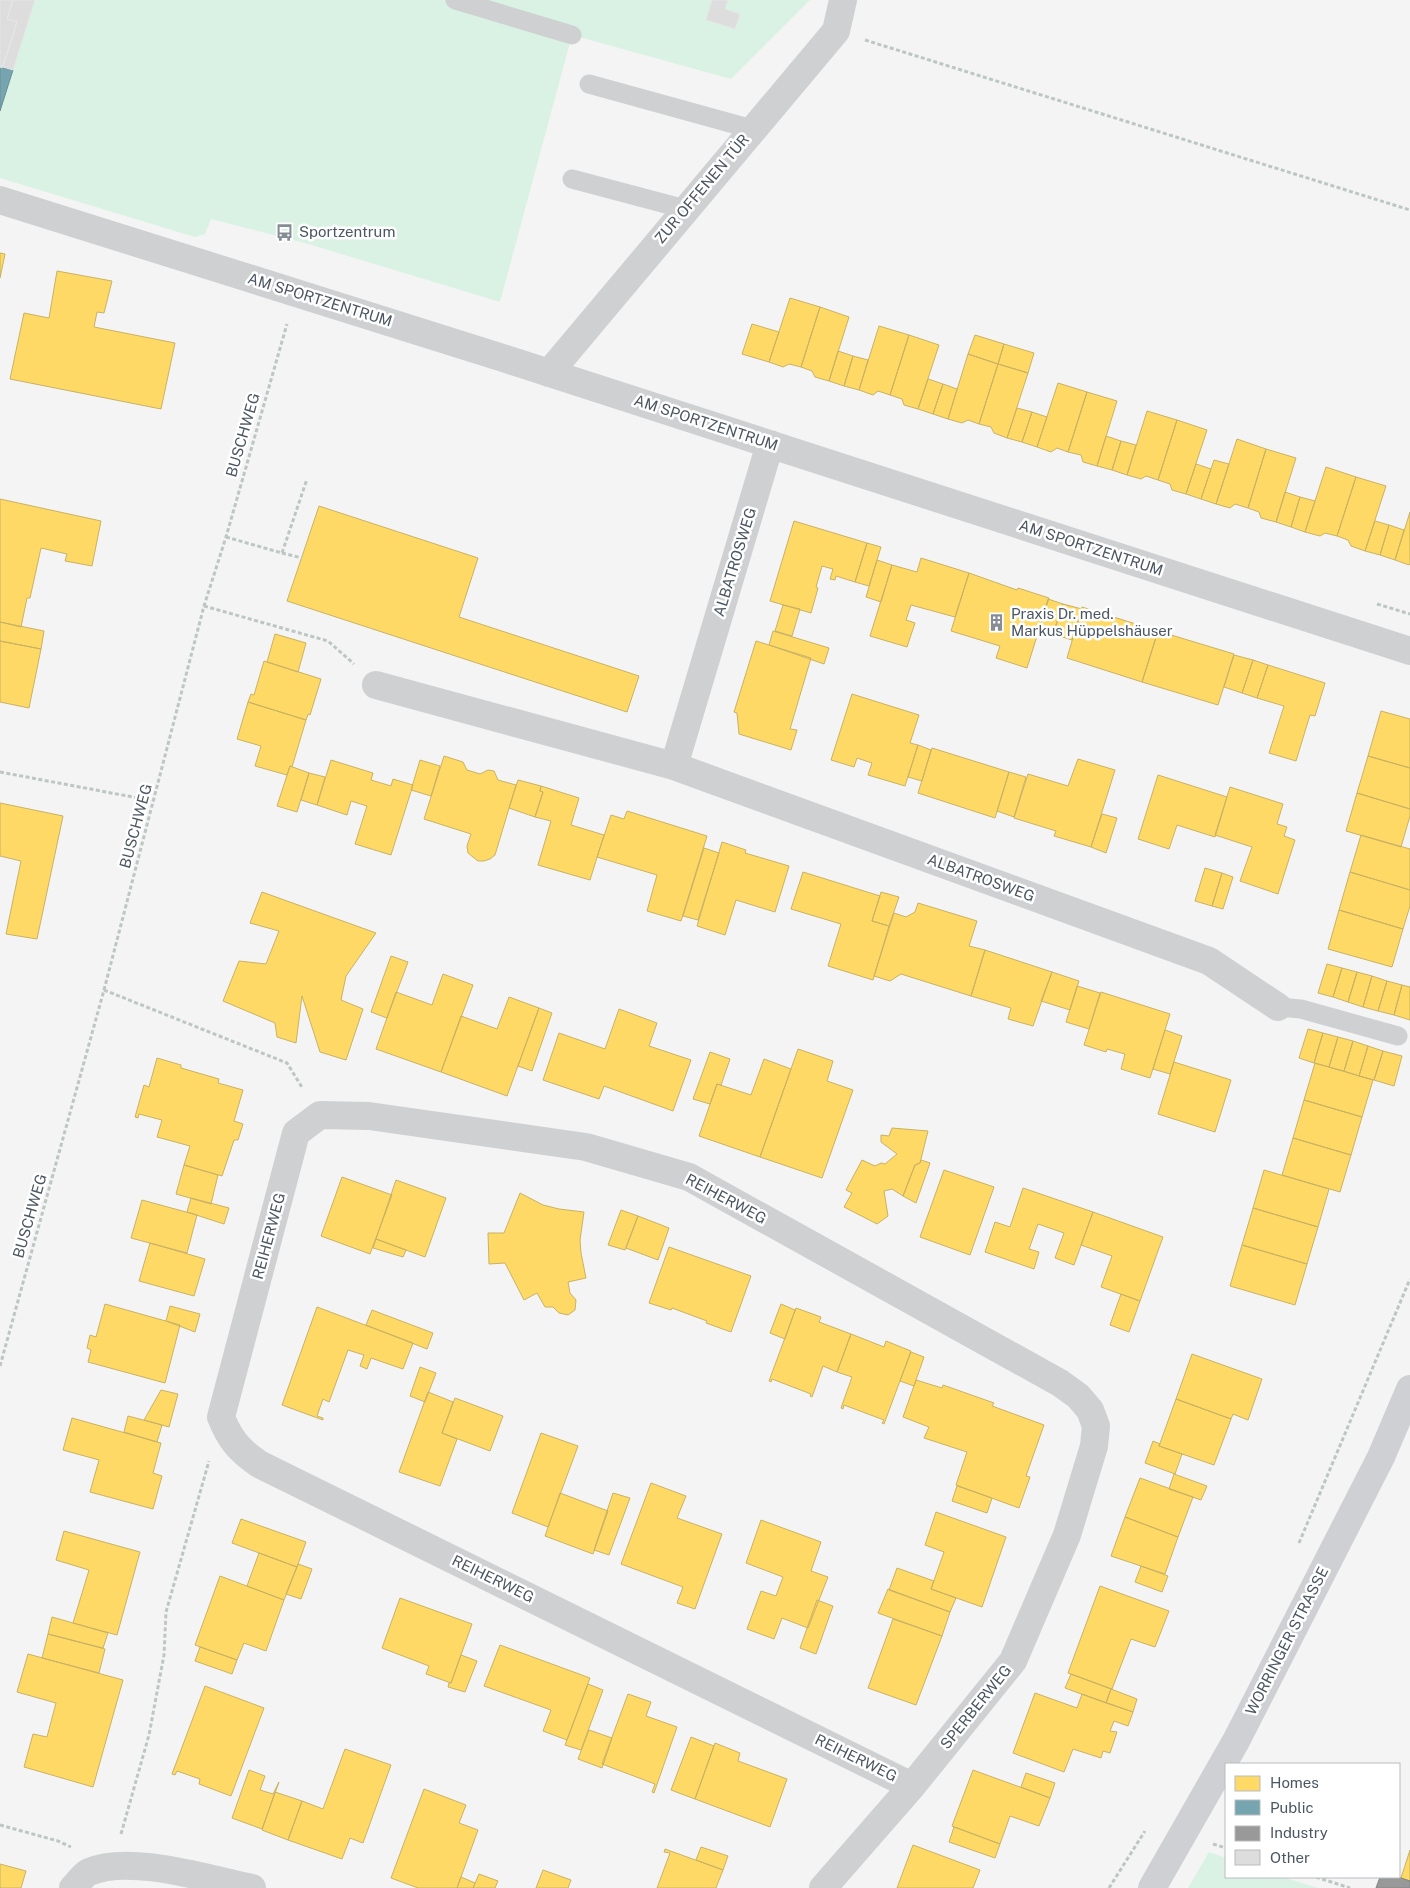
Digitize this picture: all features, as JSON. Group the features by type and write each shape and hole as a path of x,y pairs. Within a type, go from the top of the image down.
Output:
{"main road":[{"name":"WORRINGER STRASSE","path":"1152,1888 1236,1741 1381,1457 1410,1389"}],"street":[{"name":"ZUR OFFENEN TÜR","path":"549,373 836,31 843,0"},
{"name":"AM SPORTZENTRUM","path":"0,200 296,292 1410,650"},
{"name":"ALBATROSWEG","path":"674,766 770,444"},
{"name":"ALBATROSWEG","path":"376,685 674,766 1209,961 1278,1007"},
{"name":"REIHERWEG","path":"912,1786 259,1464 241,1452 228,1434 221,1417 296,1134 320,1115 369,1116 586,1147 690,1178 1060,1382 1078,1396 1090,1410"},
{"name":"SPERBERWEG","path":"823,1888 912,1786 1013,1661 1067,1536 1094,1446 1096,1426 1090,1410"},
{"path":"73,1888 88,1873 112,1866 144,1865 252,1888"}],"lane":[{"path":"455,0 572,35"},
{"path":"589,84 752,129"},
{"path":"572,179 685,209"},
{"path":"1278,1007 1301,1010 1398,1036"}],"path":[{"path":"836,31 1410,210"},
{"name":"BUSCHWEG","path":"0,1366 104,990 204,606 226,537 296,292"},
{"path":"282,553 307,480"},
{"path":"226,537 302,558"},
{"path":"204,606 328,641 376,685"},
{"path":"0,772 154,801"},
{"path":"104,990 288,1063 320,1115"},
{"path":"1298,1544 1410,1279"},
{"path":"0,1825 58,1841 112,1866 149,1735 164,1655 166,1612 221,1417"},
{"path":"1109,1888 1149,1824"},
{"path":"1319,1878 1350,1888"}],"green space":[{"path":"0,0 810,0 731,79 572,35 500,302 305,243 211,219 205,234 195,237 0,178"},
{"path":"1209,1852 1225,1858 1225,1878 1286,1878 1318,1888 1188,1888"}],"building: Homes":[{"path":"0,253 5,254 0,278"},
{"path":"57,271 112,281 104,313 97,312 94,327 175,343 161,409 10,379 24,313 49,318"},
{"path":"790,298 820,307 801,367 789,364 783,367 769,362"},
{"path":"820,307 849,317 829,381 815,377 812,371 801,367"},
{"path":"752,324 779,332 769,362 742,354"},
{"path":"879,326 909,335 890,395 878,391 873,395 859,390"},
{"path":"909,335 939,345 918,409 904,405 902,399 890,395"},
{"path":"975,335 1004,344 998,364 968,354"},
{"path":"1004,344 1034,353 1028,373 998,364"},
{"path":"838,351 853,356 844,386 829,381"},
{"path":"968,354 998,364 979,424 968,420 962,423 948,419"},
{"path":"853,356 868,360 859,390 844,386"},
{"path":"998,364 1028,373 1007,438 994,433 991,427 979,424"},
{"path":"928,379 943,384 933,414 918,409"},
{"path":"1058,383 1087,392 1068,452 1057,448 1051,452 1037,447"},
{"path":"943,384 957,389 948,419 933,414"},
{"path":"1087,392 1117,401 1097,466 1083,462 1081,455 1068,452"},
{"path":"1017,408 1032,412 1022,442 1007,438"},
{"path":"1147,411 1177,420 1158,480 1146,476 1141,479 1127,475"},
{"path":"1032,412 1047,417 1037,447 1022,442"},
{"path":"1177,420 1207,430 1186,494 1172,490 1170,484 1158,480"},
{"path":"1106,436 1121,441 1112,470 1097,466"},
{"path":"1237,439 1266,449 1248,508 1235,504 1230,508 1216,504"},
{"path":"1121,441 1136,445 1127,475 1112,470"},
{"path":"1266,449 1296,458 1276,522 1261,518 1259,512 1248,508"},
{"path":"1214,460 1229,464 1216,504 1201,499"},
{"path":"1196,464 1211,469 1201,499 1186,494"},
{"path":"1326,467 1356,477 1337,536 1325,533 1320,536 1305,532"},
{"path":"1356,477 1386,486 1365,551 1351,546 1348,540 1337,536"},
{"path":"1285,492 1300,497 1291,527 1276,522"},
{"path":"1300,497 1315,501 1305,532 1291,527"},
{"path":"0,499 101,521 92,566 65,561 67,554 41,548 30,598 27,598 21,627 0,622"},
{"path":"319,506 478,558 459,617 639,676 627,712 287,601"},
{"path":"1410,512 1410,564 1409,565 1395,560"},
{"path":"794,521 867,543 855,582 836,576 835,580 830,579 833,569 822,566 811,613 770,601"},
{"path":"1375,521 1389,525 1380,555 1365,551"},
{"path":"1389,525 1404,530 1395,560 1380,555"},
{"path":"867,543 881,547 869,586 855,582"},
{"path":"921,558 969,573 955,617 911,605 906,620 915,623 907,647 870,636 892,565 917,572"},
{"path":"877,560 892,565 881,602 866,597"},
{"name":"Praxis Dr. med. Markus Hüppelshäuser","path":"969,573 1017,590 1018,588 1049,598 1027,668 996,658 1000,646 951,631"},
{"path":"1048,599 1063,604 1053,634 1039,629"},
{"path":"1063,604 1082,609 1072,640 1053,634"},
{"path":"783,605 800,609 792,636 775,631"},
{"path":"1082,607 1158,631 1142,682 1067,658"},
{"path":"0,622 44,631 41,649 0,641"},
{"path":"773,631 829,648 824,664 769,645"},
{"path":"1158,631 1234,654 1218,705 1142,682"},
{"path":"275,634 306,643 298,672 267,662"},
{"path":"0,641 41,649 29,708 0,702"},
{"path":"756,641 811,658 790,729 797,730 791,750 739,734 737,713 734,712"},
{"path":"1234,655 1253,660 1242,693 1224,687"},
{"path":"1253,660 1268,665 1257,698 1242,693"},
{"path":"264,661 321,679 310,715 308,714 306,720 248,702 251,694 254,695"},
{"path":"1268,665 1325,683 1315,716 1310,715 1296,761 1269,753 1284,706 1257,698"},
{"path":"852,694 919,715 910,743 918,745 905,786 868,775 872,763 857,758 854,767 831,760"},
{"path":"248,702 306,720 292,767 290,766 287,775 255,766 261,746 237,739"},
{"path":"1381,711 1410,719 1410,768 1368,756"},
{"path":"918,745 931,750 922,781 908,777"},
{"path":"932,748 1009,772 995,818 918,793"},
{"path":"444,756 463,762 467,770 480,774 488,770 494,771 498,780 516,785 495,855 490,859 478,861 468,853 467,846 471,834 424,819"},
{"path":"1368,756 1410,768 1410,809 1357,793"},
{"path":"1078,759 1115,770 1091,847 1054,836 1056,831 1014,818 1028,774 1068,786"},
{"path":"331,760 373,773 371,780 391,786 393,779 413,785 391,855 355,844 367,806 351,801 347,815 317,805"},
{"path":"420,760 440,766 431,796 411,790"},
{"path":"290,766 309,773 297,812 277,806"},
{"path":"1009,772 1026,777 1014,817 997,811"},
{"path":"309,773 325,777 317,805 301,800"},
{"path":"1158,775 1227,797 1215,837 1177,825 1169,849 1138,839"},
{"path":"518,780 541,786 540,791 543,792 535,817 509,808"},
{"path":"541,786 579,798 571,825 604,835 590,880 538,865 551,821 535,817 543,792 540,791"},
{"path":"1230,787 1283,804 1277,824 1287,827 1284,836 1295,840 1278,894 1240,881 1252,847 1215,835"},
{"path":"1357,793 1410,809 1410,816 1401,847 1346,831"},
{"path":"0,803 63,816 37,939 6,934 21,861 0,856"},
{"path":"627,811 707,836 681,921 647,911 657,875 597,857 611,815 624,819"},
{"path":"1102,814 1117,818 1106,853 1091,847"},
{"path":"1361,835 1410,849 1410,890 1350,872"},
{"path":"722,842 746,850 745,853 789,866 775,912 736,900 725,935 697,926"},
{"path":"704,848 719,853 698,920 683,916"},
{"path":"1205,868 1222,873 1212,906 1195,901"},
{"path":"803,872 880,896 872,921 889,926 873,980 828,966 841,924 791,909"},
{"path":"1350,872 1410,890 1410,906 1403,929 1339,910"},
{"path":"1222,873 1233,877 1223,909 1212,906"},
{"path":"262,892 376,933 346,976 341,1000 363,1009 346,1060 320,1052 302,996 296,1043 277,1037 275,1023 223,1001 239,961 266,964 279,931 250,923"},
{"path":"881,892 899,897 889,926 872,921"},
{"path":"918,903 977,921 969,946 985,950 971,996 901,974 890,981 874,976 894,913 906,917 915,912"},
{"path":"1339,910 1403,929 1392,967 1328,949"},
{"path":"985,950 1052,972 1033,1026 1008,1019 1011,1008 971,996"},
{"path":"391,956 408,962 387,1018 371,1012"},
{"path":"1327,964 1342,968 1333,997 1318,993"},
{"path":"1342,968 1357,972 1348,1002 1333,997"},
{"path":"1052,972 1079,981 1070,1010 1041,1001"},
{"path":"1357,972 1372,976 1363,1007 1348,1002"},
{"path":"443,974 473,985 441,1072 376,1049 396,992 432,1005"},
{"path":"1372,976 1387,981 1378,1011 1363,1007"},
{"path":"1387,981 1402,985 1394,1015 1378,1011"},
{"path":"1402,985 1410,987 1410,1020 1394,1015"},
{"path":"1077,986 1100,993 1089,1029 1066,1022"},
{"path":"1101,992 1170,1014 1150,1078 1121,1069 1125,1054 1107,1049 1106,1052 1084,1045"},
{"path":"509,997 539,1008 507,1096 441,1072 461,1016 497,1029"},
{"path":"539,1008 552,1013 532,1071 518,1066"},
{"path":"619,1009 657,1023 649,1046 691,1060 673,1111 604,1086 599,1099 543,1080 559,1033 605,1049"},
{"path":"1308,1029 1323,1033 1314,1063 1299,1058"},
{"path":"1165,1030 1182,1036 1170,1074 1153,1069"},
{"path":"1323,1033 1338,1037 1329,1067 1314,1063"},
{"path":"1338,1037 1353,1041 1344,1071 1329,1067"},
{"path":"1353,1041 1368,1046 1359,1076 1344,1071"},
{"path":"1368,1046 1383,1051 1374,1080 1359,1076"},
{"path":"798,1049 833,1061 827,1081 853,1090 822,1178 760,1157"},
{"path":"1383,1051 1402,1056 1394,1086 1374,1080"},
{"path":"710,1052 730,1059 721,1085 717,1084 710,1104 693,1099"},
{"path":"157,1058 181,1065 181,1068 219,1079 218,1083 243,1090 234,1121 243,1124 238,1140 234,1140 222,1176 184,1165 190,1146 157,1137 162,1120 139,1114 138,1118 135,1117 144,1085 149,1087"},
{"path":"764,1059 791,1069 760,1157 699,1136 717,1084 751,1095"},
{"path":"1174,1062 1231,1080 1215,1132 1158,1114"},
{"path":"1315,1063 1373,1080 1362,1117 1304,1100"},
{"path":"1304,1100 1362,1117 1351,1155 1293,1138"},
{"path":"892,1128 928,1131 920,1163 915,1165 903,1196 892,1189 884,1191 888,1216 877,1224 844,1207 852,1193 846,1190 862,1160 875,1166 881,1163 885,1164 897,1154 881,1142 881,1135 889,1136"},
{"path":"1293,1138 1351,1155 1340,1192 1282,1175"},
{"path":"921,1160 930,1163 916,1203 903,1196 915,1165 920,1163"},
{"path":"184,1165 218,1175 211,1204 176,1194"},
{"path":"944,1170 994,1187 970,1255 920,1237"},
{"path":"1264,1170 1329,1189 1318,1227 1253,1208"},
{"path":"342,1177 392,1195 370,1254 321,1236"},
{"path":"396,1180 446,1198 425,1257 376,1239"},
{"path":"1023,1188 1093,1212 1074,1265 1055,1258 1064,1233 1038,1224 1029,1249 1039,1252 1034,1269 985,1252 995,1222 1010,1227"},
{"path":"520,1193 543,1205 584,1212 580,1240 586,1278 568,1282 570,1293 576,1300 575,1310 568,1315 559,1313 553,1307 545,1307 537,1293 524,1300 505,1263 489,1264 488,1233 504,1233"},
{"path":"191,1198 229,1208 224,1224 187,1212"},
{"path":"142,1200 197,1215 187,1253 131,1238"},
{"path":"1253,1208 1318,1227 1307,1264 1242,1245"},
{"path":"621,1210 638,1216 625,1250 608,1245"},
{"path":"1093,1212 1163,1237 1140,1301 1101,1287 1112,1256 1081,1245"},
{"path":"638,1216 669,1228 658,1260 626,1248"},
{"path":"376,1239 406,1250 403,1257 373,1248"},
{"path":"150,1243 205,1259 194,1296 139,1281"},
{"path":"1242,1245 1307,1264 1295,1305 1230,1286"},
{"path":"669,1247 751,1276 731,1332 672,1308 671,1310 649,1303"},
{"path":"1121,1294 1140,1301 1129,1332 1110,1325"},
{"path":"105,1304 180,1325 165,1383 88,1362 91,1350 87,1348 90,1335 96,1337"},
{"path":"781,1304 795,1310 785,1339 770,1333"},
{"path":"170,1306 200,1314 195,1332 166,1321"},
{"path":"317,1307 413,1343 403,1369 371,1358 367,1369 360,1366 364,1355 348,1350 329,1402 323,1399 317,1416 323,1418 323,1420 282,1405"},
{"path":"796,1308 821,1317 819,1322 851,1334 837,1372 823,1366 812,1397 810,1396 811,1394 772,1379 771,1382 769,1381"},
{"path":"372,1310 433,1333 427,1349 366,1325"},
{"path":"851,1334 884,1347 886,1341 911,1351 884,1424 882,1423 884,1420 844,1405 843,1409 841,1408 852,1377 837,1372"},
{"path":"911,1352 924,1357 914,1386 900,1381"},
{"path":"1192,1354 1262,1379 1248,1420 1233,1414 1231,1419 1176,1399"},
{"path":"420,1367 436,1373 425,1402 410,1396"},
{"path":"916,1380 942,1388 943,1385 994,1403 992,1406 1044,1425 1026,1476 1030,1477 1019,1508 956,1485 967,1452 924,1438 929,1427 903,1417"},
{"path":"161,1390 178,1394 169,1427 144,1420"},
{"path":"428,1392 453,1402 442,1433 457,1439 440,1486 399,1472"},
{"path":"455,1398 503,1416 490,1451 442,1433"},
{"path":"1176,1399 1231,1419 1214,1465 1159,1446"},
{"path":"128,1416 162,1425 157,1442 124,1432"},
{"path":"72,1418 161,1443 153,1473 162,1476 153,1509 90,1492 99,1460 63,1450"},
{"path":"541,1433 578,1446 548,1527 512,1513"},
{"path":"1153,1441 1160,1444 1159,1446 1182,1454 1175,1474 1145,1463"},
{"path":"1174,1474 1207,1486 1201,1500 1169,1489"},
{"path":"1140,1478 1193,1497 1178,1537 1125,1517"},
{"path":"651,1483 686,1496 677,1518 722,1534 695,1609 677,1603 683,1587 621,1564"},
{"path":"957,1486 992,1498 987,1513 952,1501"},
{"path":"560,1493 608,1511 593,1554 545,1536"},
{"path":"613,1493 630,1498 609,1555 594,1550"},
{"path":"936,1512 1006,1537 982,1607 931,1589 944,1552 925,1545"},
{"path":"1125,1517 1178,1537 1165,1574 1111,1556"},
{"path":"241,1519 306,1542 297,1567 232,1543"},
{"path":"761,1520 821,1542 811,1571 828,1577 808,1628 782,1618 774,1639 747,1629 761,1591 776,1596 783,1577 746,1563"},
{"path":"64,1531 140,1552 117,1635 73,1623 89,1570 56,1560"},
{"path":"259,1553 297,1567 284,1600 247,1586"},
{"path":"298,1564 312,1569 301,1599 286,1594"},
{"path":"1141,1566 1168,1576 1162,1592 1135,1582"},
{"path":"897,1568 934,1581 931,1589 956,1598 950,1612 889,1590"},
{"path":"220,1576 284,1600 266,1651 244,1643 237,1660 195,1645"},
{"path":"1100,1586 1169,1611 1155,1647 1131,1639 1112,1689 1068,1673"},
{"path":"888,1589 950,1612 942,1636 878,1613"},
{"path":"400,1598 472,1624 451,1683 426,1674 429,1666 382,1648"},
{"path":"817,1600 833,1606 816,1654 800,1648"},
{"path":"52,1617 108,1633 103,1648 48,1634"},
{"path":"893,1619 942,1636 916,1705 868,1688"},
{"path":"48,1634 105,1649 99,1673 42,1658"},
{"path":"500,1645 590,1678 567,1740 543,1731 551,1710 484,1686"},
{"path":"200,1647 237,1660 232,1674 195,1661"},
{"path":"28,1654 123,1680 93,1787 24,1767 33,1734 47,1737 56,1703 17,1692"},
{"path":"461,1655 477,1661 465,1692 448,1687"},
{"path":"1071,1674 1111,1689 1106,1703 1065,1688"},
{"path":"588,1684 603,1690 581,1750 565,1745"},
{"path":"205,1686 264,1708 231,1796 199,1784 200,1779 177,1771 175,1775 172,1774"},
{"path":"1111,1689 1137,1699 1133,1712 1106,1703"},
{"path":"1035,1693 1077,1708 1082,1694 1133,1712 1128,1726 1114,1721 1110,1731 1117,1732 1110,1753 1103,1751 1101,1758 1073,1749 1064,1772 1013,1753"},
{"path":"628,1694 651,1702 646,1716 677,1727 654,1793 652,1792 655,1784 602,1764"},
{"path":"589,1730 612,1738 602,1768 578,1759"},
{"path":"691,1737 714,1746 695,1799 671,1790"},
{"path":"715,1743 740,1753 738,1761 787,1779 770,1827 695,1799"},
{"path":"345,1749 391,1765 363,1843 350,1838 342,1859 288,1840 302,1801 323,1809"},
{"path":"249,1770 265,1776 260,1790 273,1794 279,1782 262,1829 232,1818"},
{"path":"973,1770 1050,1798 1039,1826 1010,1816 1000,1844 952,1826"},
{"path":"1026,1773 1055,1783 1050,1798 1021,1787"},
{"path":"424,1789 466,1805 459,1823 478,1830 457,1888 418,1888 391,1878"},
{"path":"275,1792 302,1801 288,1840 262,1830"},
{"path":"954,1827 1000,1844 995,1858 949,1842"},
{"path":"913,1845 980,1870 973,1888 897,1888"},
{"path":"701,1847 728,1856 723,1870 696,1860"},
{"path":"665,1849 723,1870 716,1888 657,1888 670,1853 664,1852"},
{"path":"1410,1850 1410,1881 1401,1878"},
{"path":"0,1864 26,1871 21,1888 0,1888"},
{"path":"543,1870 571,1880 568,1888 536,1888"},
{"path":"479,1874 498,1881 495,1888 473,1888"},
{"path":"461,1877 475,1883 473,1888 457,1888"}],"building: Public":[{"path":"0,67 13,70 0,111"}],"building: Industry":[{"path":"1380,1878 1400,1878 1410,1881 1410,1888 1376,1888"}],"building: Other":[{"path":"0,0 13,0 7,19 17,22 2,68 0,67"},
{"path":"13,0 35,0 13,70 3,67 17,22 7,19"},
{"path":"712,0 728,0 725,9 740,14 735,29 706,20"}],"place":[{"name":"Sportzentrum","path":"285,232"},
{"name":"Praxis Dr. med. Markus Hüppelshäuser","path":"997,623"}]}
